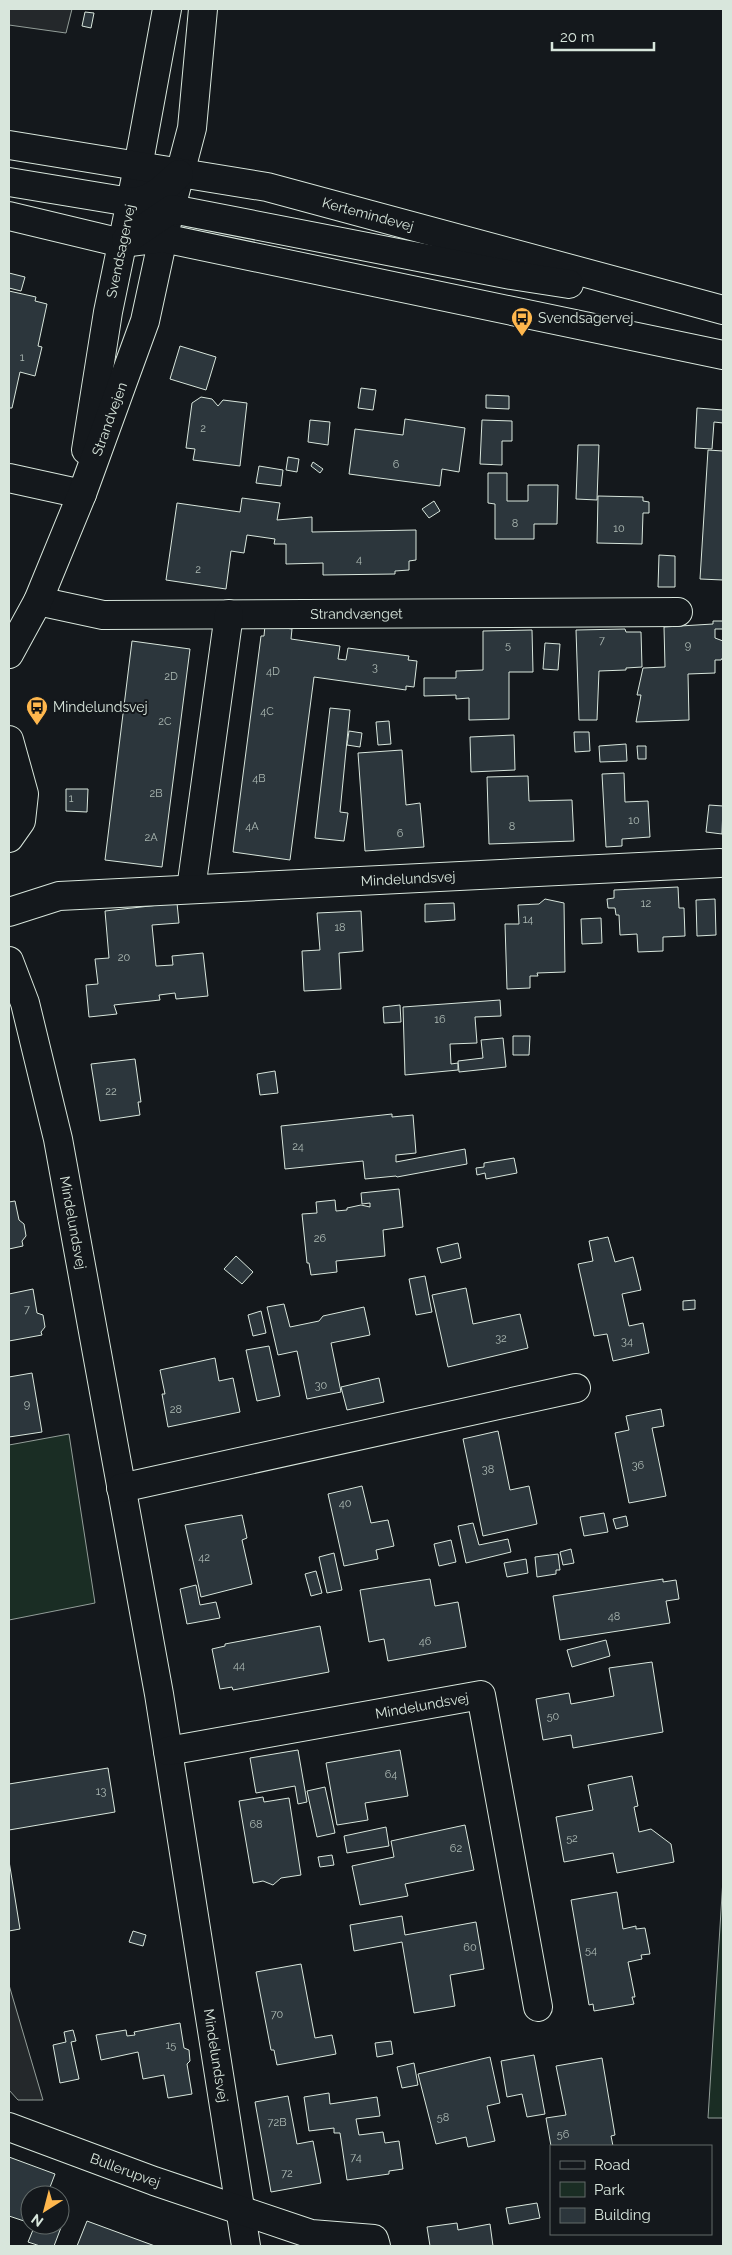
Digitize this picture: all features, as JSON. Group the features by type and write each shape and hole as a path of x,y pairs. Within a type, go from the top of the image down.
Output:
{"street":[{"name":"Svendsagervej","path":"82,494 89,426 167,9"},
{"path":"9,182 130,202 142,201 152,197 180,174 192,128 203,9"},
{"name":"Kertemindevej","path":"9,145 267,187 720,308"},
{"name":"Strandvejen","path":"9,654 38,601 82,494 145,321 163,238 180,174"},
{"path":"122,243 172,209 511,275 720,308"},
{"path":"9,216 122,243 163,238 723,355"},
{"path":"9,478 82,494"},
{"name":"Strandvænget","path":"38,601 103,614 678,612"},
{"path":"191,889 229,614"},
{"path":"9,740 24,794 21,821 9,838"},
{"name":"Mindelundsvej","path":"9,912 59,896 720,863"},
{"name":"Mindelundsvej","path":"9,961 25,1003 58,1139 168,1751 246,2246"},
{"path":"121,1488 576,1388"},
{"name":"Mindelundsvej","path":"168,1751 481,1695 538,2007"},
{"name":"Bullerupvej","path":"9,2126 241,2211"},
{"path":"241,2211 311,2234 374,2239 376,2246"}],"green space":[{"path":"69,1434 95,1603 9,1620 9,1445"},
{"path":"723,1879 723,2118 708,2118"}],"shaded area":[{"path":"9,9 72,9 66,33 9,25"},
{"path":"9,1985 43,2100 18,2100 9,2090"}],"building":[{"path":"85,12 94,13 91,28 82,26"},
{"path":"9,273 25,277 21,291 9,288"},
{"path":"9,291 36,297 35,301 47,304 38,346 42,347 35,376 20,372 12,408 9,408"},
{"path":"180,346 216,357 206,390 170,379"},
{"path":"361,388 376,390 373,410 358,408"},
{"path":"486,395 509,396 509,409 486,408"},
{"path":"201,397 212,399 218,406 223,400 247,403 240,466 193,460 195,449 186,448 192,403"},
{"path":"697,408 723,410 723,423 714,422 712,449 695,448"},
{"path":"405,419 465,428 459,472 442,469 440,486 349,474 355,429 403,435"},
{"path":"310,420 330,422 328,445 308,442"},
{"path":"482,420 512,421 512,441 502,441 502,465 480,464"},
{"path":"578,445 599,445 597,500 576,499"},
{"path":"708,450 723,451 723,580 700,579"},
{"path":"288,457 299,459 297,472 286,470"},
{"path":"313,462 323,469 320,473 311,466"},
{"path":"259,466 283,470 281,486 256,483"},
{"path":"488,473 507,473 507,501 528,501 528,485 558,485 557,524 534,524 534,539 495,539 495,504 488,503"},
{"path":"598,496 643,497 643,501 649,502 649,513 643,513 642,544 597,543"},
{"path":"242,498 280,503 277,520 312,517 312,532 416,530 416,560 409,561 409,570 395,571 395,574 323,575 323,563 286,564 286,544 274,544 275,539 247,535 244,553 231,551 226,589 166,580 177,503 240,512"},
{"path":"434,501 440,511 429,518 422,509"},
{"path":"659,555 675,556 675,587 658,587"},
{"path":"713,621 723,621 723,629 715,629 715,638 723,641 723,657 721,660 715,660 715,673 688,674 689,720 636,722 641,695 637,695 643,668 665,667 664,627 713,624"},
{"path":"265,625 292,629 291,639 340,646 338,659 346,660 348,648 409,656 408,660 417,661 414,687 406,686 406,690 314,677 290,860 233,852 261,636 264,636"},
{"path":"625,629 626,632 641,632 642,667 626,668 626,670 599,671 597,720 579,720 576,630"},
{"path":"532,630 533,672 509,672 509,719 469,720 469,698 456,699 456,695 424,696 424,678 456,678 456,671 483,670 483,631"},
{"path":"132,641 190,649 162,867 105,860"},
{"path":"545,643 560,644 558,670 543,669"},
{"path":"330,708 350,710 340,812 348,813 344,841 315,838"},
{"path":"389,721 391,744 378,745 376,722"},
{"path":"349,731 362,733 360,747 347,745"},
{"path":"574,732 589,732 590,751 575,752"},
{"path":"514,735 515,770 471,772 470,737"},
{"path":"626,744 627,761 600,762 599,746"},
{"path":"637,746 646,746 646,759 638,759"},
{"path":"402,750 406,805 420,803 424,847 365,851 358,753"},
{"path":"624,773 625,802 648,801 650,837 622,839 622,846 606,847 602,774"},
{"path":"528,776 529,801 572,800 574,841 489,844 487,777"},
{"path":"66,789 88,789 87,812 66,811"},
{"path":"709,805 723,806 722,834 706,832"},
{"path":"678,887 679,908 684,908 685,936 663,937 663,951 638,952 637,934 620,935 619,915 616,915 615,908 608,908 607,899 614,898 614,890"},
{"path":"545,899 564,903 565,972 537,973 538,976 530,976 530,988 507,989 505,924 519,924 518,905 539,904"},
{"path":"715,899 716,935 697,936 696,900"},
{"path":"177,903 179,923 152,925 156,966 173,965 172,956 203,953 208,996 176,999 175,993 159,995 160,1000 114,1005 117,1014 89,1017 86,985 98,984 95,959 109,958 105,911"},
{"path":"454,903 455,920 425,922 425,904"},
{"path":"361,911 363,951 339,953 341,989 304,991 302,951 320,950 317,913"},
{"path":"601,918 602,943 582,944 581,919"},
{"path":"500,1000 501,1016 475,1017 477,1043 450,1044 451,1064 458,1063 458,1070 405,1075 403,1007"},
{"path":"400,1005 401,1022 384,1023 383,1007"},
{"path":"513,1036 530,1036 529,1055 513,1055"},
{"path":"503,1038 506,1067 459,1072 458,1061 483,1058 481,1040"},
{"path":"135,1059 141,1102 138,1102 140,1115 100,1121 91,1064"},
{"path":"275,1071 278,1093 260,1095 257,1074"},
{"path":"392,1114 392,1117 413,1115 416,1153 396,1155 396,1162 465,1149 467,1164 397,1177 365,1179 363,1161 285,1169 281,1126"},
{"path":"514,1158 517,1173 486,1179 485,1173 477,1175 476,1168 484,1167 484,1163"},
{"path":"399,1189 403,1227 383,1230 385,1256 336,1261 337,1272 311,1275 309,1263 307,1263 302,1214 317,1213 316,1202 335,1200 336,1211 347,1210 347,1208 361,1205 370,1207 370,1203 362,1204 361,1193"},
{"path":"15,1201 19,1220 24,1224 26,1236 22,1241 23,1246 9,1249 9,1202"},
{"path":"608,1237 615,1262 633,1257 641,1290 622,1294 629,1326 643,1323 649,1353 613,1361 607,1334 594,1336 578,1264 593,1261 589,1241"},
{"path":"458,1243 461,1258 441,1263 437,1248"},
{"path":"236,1256 253,1272 242,1284 224,1269"},
{"path":"425,1276 432,1312 416,1315 409,1279"},
{"path":"466,1288 473,1324 520,1314 528,1348 448,1367 432,1295"},
{"path":"33,1289 37,1313 43,1315 45,1327 41,1332 42,1335 9,1341 9,1294"},
{"path":"695,1300 695,1309 683,1310 683,1301"},
{"path":"284,1304 290,1327 319,1321 323,1316 364,1307 370,1335 331,1343 341,1392 307,1399 297,1351 278,1355 267,1307"},
{"path":"261,1311 266,1333 253,1336 248,1315"},
{"path":"269,1346 280,1396 257,1401 246,1350"},
{"path":"215,1358 219,1381 233,1378 240,1412 168,1427 162,1394 165,1394 160,1370"},
{"path":"32,1373 42,1432 9,1437 9,1377"},
{"path":"379,1378 384,1402 347,1410 341,1387"},
{"path":"661,1409 664,1426 652,1428 666,1496 629,1503 615,1433 629,1430 626,1416"},
{"path":"498,1431 510,1490 529,1486 537,1524 483,1536 463,1439"},
{"path":"362,1486 371,1523 388,1520 394,1546 376,1550 378,1559 344,1566 328,1494"},
{"path":"604,1513 608,1532 584,1536 580,1517"},
{"path":"242,1515 247,1538 242,1540 252,1584 201,1597 185,1525"},
{"path":"626,1516 628,1526 616,1529 613,1519"},
{"path":"473,1523 479,1545 508,1539 511,1552 466,1563 458,1526"},
{"path":"451,1540 456,1562 439,1566 434,1544"},
{"path":"571,1549 574,1563 563,1565 560,1552"},
{"path":"334,1553 342,1590 327,1593 319,1557"},
{"path":"558,1554 560,1570 556,1570 556,1574 537,1577 535,1557"},
{"path":"526,1559 528,1573 507,1577 504,1563"},
{"path":"316,1571 322,1593 311,1596 305,1574"},
{"path":"430,1579 435,1606 458,1602 466,1647 388,1661 384,1639 369,1642 360,1590"},
{"path":"663,1579 663,1582 676,1580 679,1599 666,1601 670,1623 560,1640 553,1596"},
{"path":"196,1585 200,1605 216,1602 220,1618 187,1624 180,1589"},
{"path":"320,1626 329,1672 233,1690 232,1687 220,1689 212,1649 225,1646 225,1644"},
{"path":"606,1640 610,1656 572,1667 567,1650"},
{"path":"652,1662 663,1732 573,1748 571,1735 543,1740 536,1699 569,1693 571,1704 614,1696 609,1668"},
{"path":"298,1750 307,1802 298,1804 295,1786 256,1793 250,1758"},
{"path":"400,1750 408,1796 365,1803 368,1820 337,1825 326,1763"},
{"path":"108,1768 115,1812 9,1830 9,1784"},
{"path":"632,1776 638,1806 634,1807 639,1832 651,1829 671,1844 674,1862 617,1873 613,1853 564,1862 556,1817 593,1810 588,1785"},
{"path":"325,1787 335,1833 317,1837 307,1791"},
{"path":"263,1797 264,1802 289,1798 301,1875 281,1878 273,1885 263,1881 253,1883 239,1801"},
{"path":"465,1825 474,1870 405,1884 408,1896 360,1905 352,1866 394,1857 391,1841"},
{"path":"386,1827 389,1846 347,1853 344,1836"},
{"path":"332,1855 334,1865 320,1867 318,1857"},
{"path":"9,1861 20,1929 9,1931"},
{"path":"617,1892 623,1929 636,1926 636,1929 645,1928 650,1954 641,1955 642,1959 628,1962 635,1997 632,1997 634,2004 594,2011 593,2004 589,2005 571,1900"},
{"path":"402,1916 405,1935 476,1922 484,1969 450,1975 455,2006 414,2013 402,1942 354,1951 350,1925"},
{"path":"133,1931 146,1935 143,1946 129,1942"},
{"path":"301,1964 315,2038 332,2035 336,2054 277,2065 274,2050 271,2050 256,1972"},
{"path":"180,2023 184,2048 189,2050 190,2061 187,2064 192,2094 168,2098 164,2075 143,2079 138,2052 101,2060 96,2035 126,2030 127,2036 135,2035 134,2032"},
{"path":"73,2030 76,2041 71,2042 79,2079 60,2083 53,2045 66,2042 64,2032"},
{"path":"391,2041 393,2054 377,2057 375,2043"},
{"path":"534,2055 545,2114 527,2117 522,2094 507,2097 501,2061"},
{"path":"490,2057 500,2103 487,2106 495,2141 468,2147 466,2137 436,2144 418,2074"},
{"path":"602,2058 615,2135 611,2136 613,2145 551,2145 546,2118 566,2115 556,2066"},
{"path":"414,2063 418,2085 402,2088 397,2067"},
{"path":"329,2093 330,2104 377,2097 380,2116 356,2119 359,2135 383,2132 385,2143 399,2141 403,2169 389,2171 389,2174 347,2180 340,2133 334,2133 334,2128 309,2131 304,2097"},
{"path":"288,2096 297,2144 313,2141 321,2183 271,2192 255,2102"},
{"path":"9,2157 55,2174 51,2185 20,2185 20,2220 9,2216"},
{"path":"537,2203 540,2218 509,2224 506,2208"},
{"path":"87,2221 155,2246 77,2246"},
{"path":"457,2223 458,2230 490,2224 493,2246 430,2246 427,2227"},
{"path":"31,2235 58,2235 54,2246 40,2246 28,2242"}],"place":[{"name":"Svendsagervej","path":"522,337"},
{"name":"Mindelundsvej","path":"37,726"}]}
